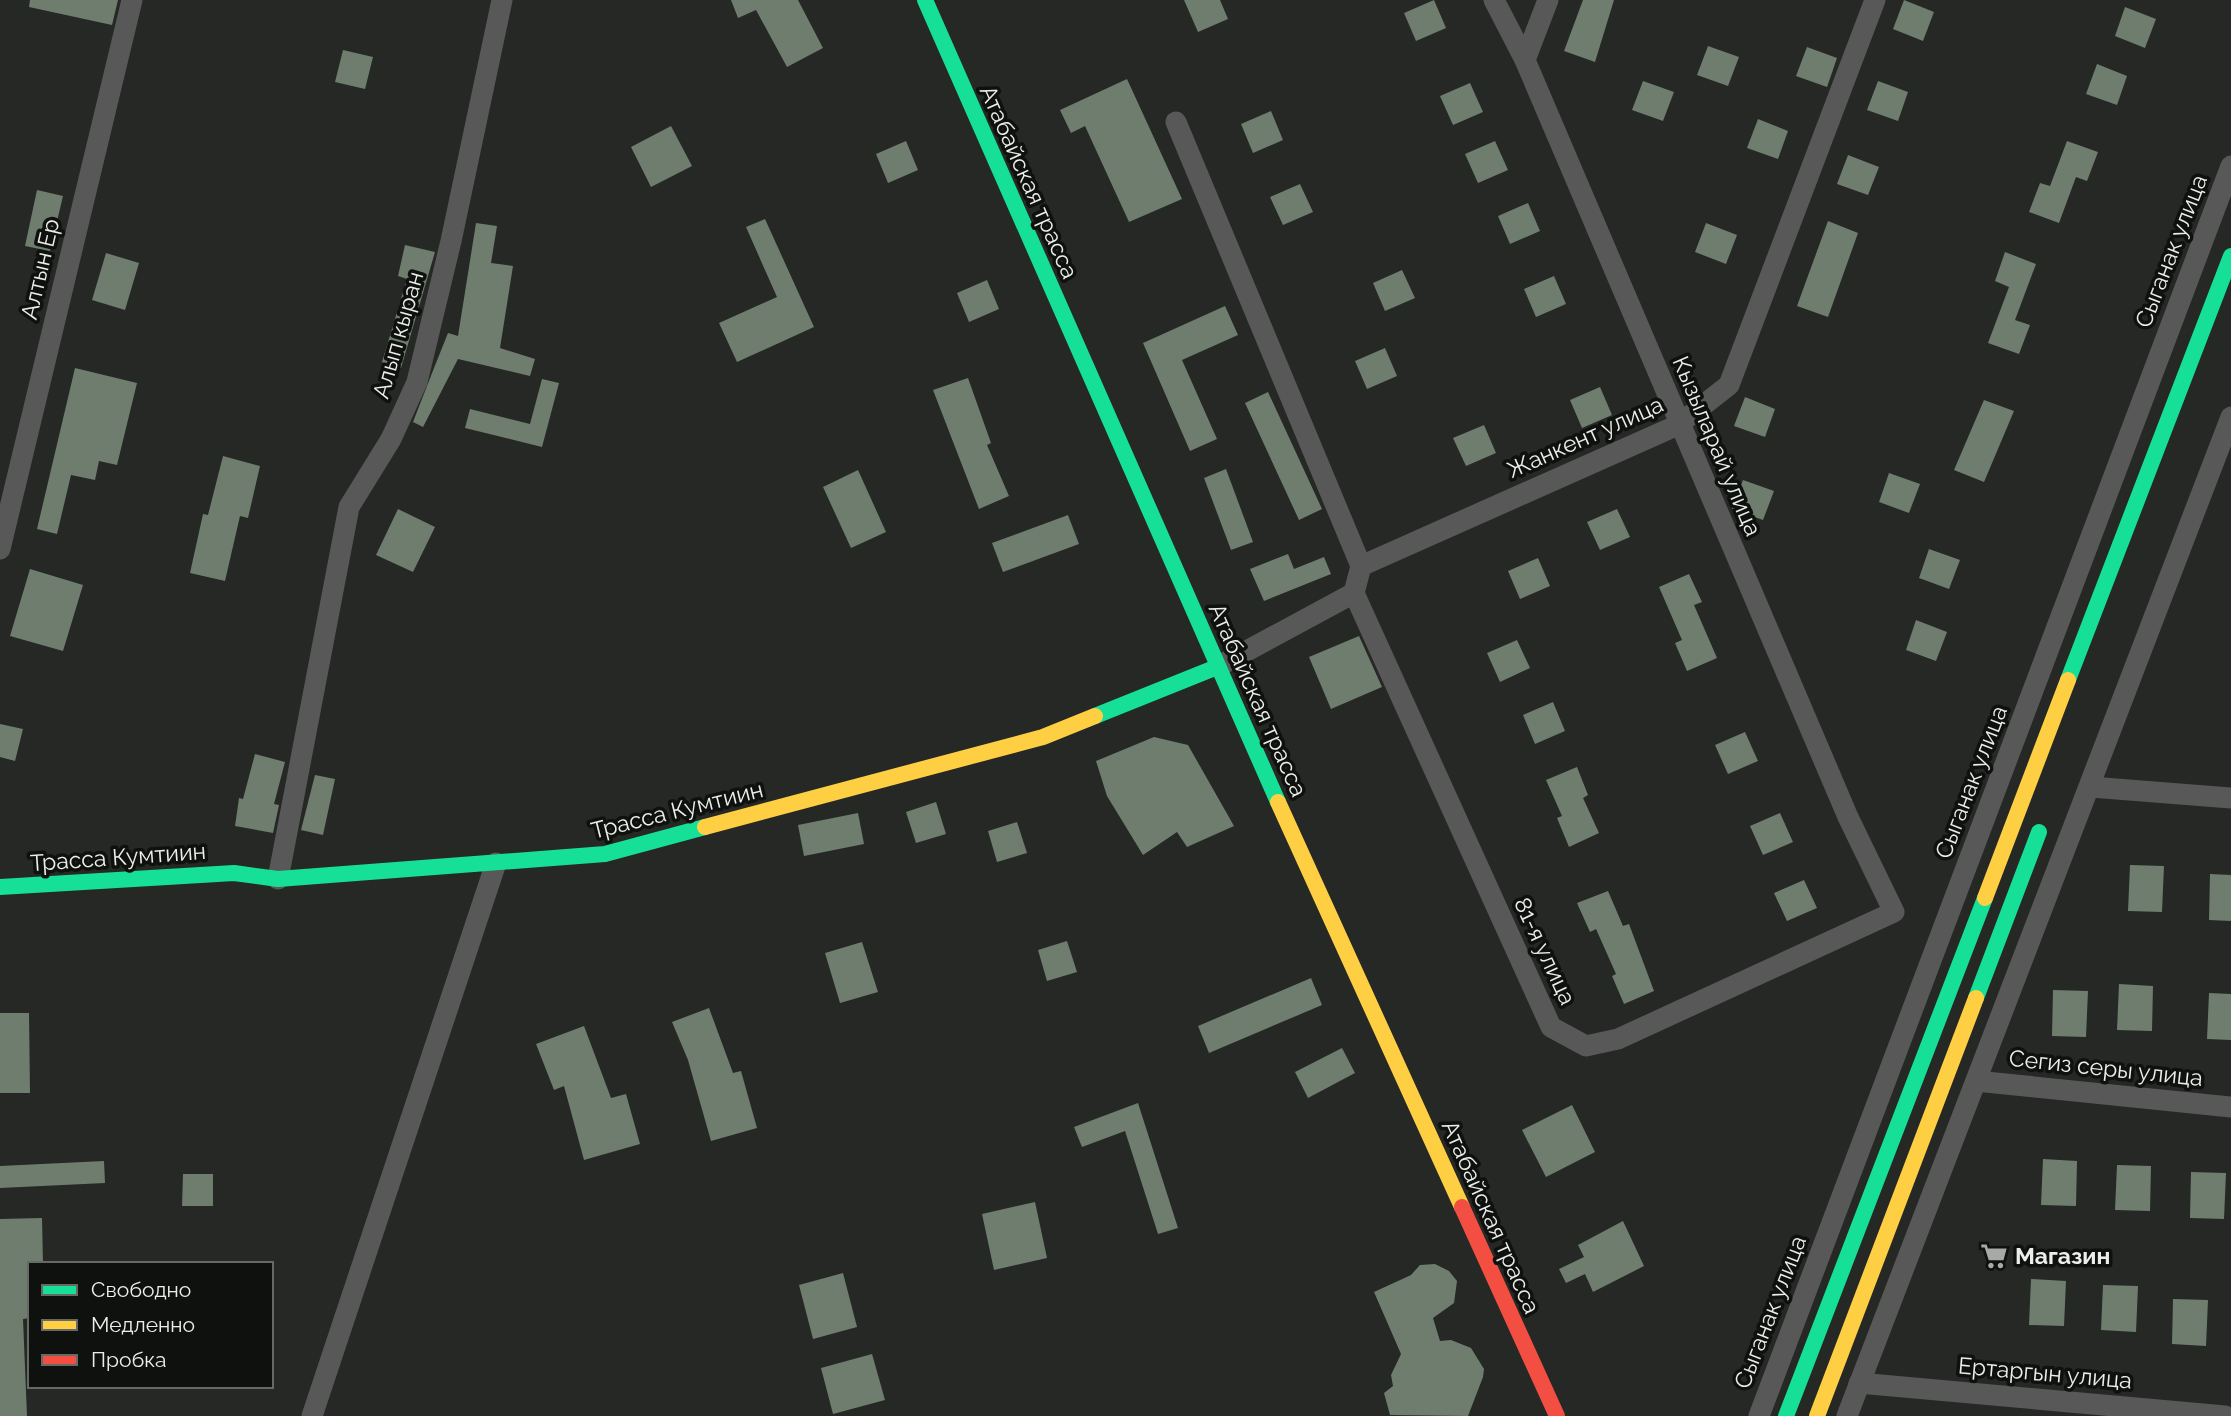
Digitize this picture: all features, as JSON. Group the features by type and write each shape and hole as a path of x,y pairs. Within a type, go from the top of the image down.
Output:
{"main road":[{"name":"Атабайская трасса","path":"925,0 1217,667 1557,1416"},
{"path":"1786,1416 2231,256"},
{"name":"Трасса Кумтиин","path":"0,887 234,873 278,879 605,854 1043,737 1217,667"},
{"path":"1816,1416 2043,820"}],"street":[{"name":"Алтын Ер","path":"0,550 132,0"},
{"name":"Алып кыран","path":"278,879 349,507 391,439 417,382 451,242 502,0"},
{"name":"Кызыларай улица","path":"1494,0 1525,60 1678,425 1842,804 1894,912"},
{"path":"1525,60 1548,0"},
{"name":"Жанкент улица","path":"1361,566 1678,425 1729,385 1875,0"},
{"path":"1176,122 1361,566 1354,593 1217,667"},
{"name":"Сыганак улица","path":"1759,1416 2231,166"},
{"path":"1847,1416 2231,417"},
{"name":"81-я улица","path":"1354,593 1551,1027 1586,1046 1618,1039 1894,912"},
{"path":"2091,787 2231,798"},
{"path":"312,1416 496,863"},
{"name":"Сегиз серы улица","path":"1976,1081 2231,1107"},
{"name":"Ертаргын улица","path":"1859,1382 2225,1416"}],"building":[{"path":"30,0 118,0 112,25 29,7"},
{"path":"731,0 798,0 823,48 787,67 756,10 738,18"},
{"path":"1184,0 1220,0 1228,19 1198,32"},
{"path":"1434,0 1446,28 1416,41 1404,13"},
{"path":"1583,0 1614,0 1595,62 1564,51"},
{"path":"1904,0 1934,12 1923,41 1893,29"},
{"path":"2125,7 2156,19 2145,48 2115,36"},
{"path":"1708,46 1739,57 1728,86 1697,75"},
{"path":"1807,47 1837,58 1827,87 1796,76"},
{"path":"343,50 373,57 365,89 335,82"},
{"path":"2097,64 2127,76 2117,105 2086,94"},
{"path":"1127,79 1182,199 1129,222 1085,126 1071,133 1060,110"},
{"path":"1643,81 1674,92 1663,121 1632,110"},
{"path":"1878,81 1908,92 1898,121 1867,110"},
{"path":"1470,83 1483,112 1453,125 1440,96"},
{"path":"1271,111 1283,140 1253,153 1241,124"},
{"path":"1758,119 1788,131 1778,159 1747,148"},
{"path":"671,126 692,166 651,187 631,147"},
{"path":"906,141 918,170 888,183 876,154"},
{"path":"1495,141 1508,170 1478,183 1465,154"},
{"path":"2067,141 2098,152 2087,181 2076,177 2059,223 2029,212 2040,183 2050,186"},
{"path":"1848,155 1879,167 1868,195 1837,184"},
{"path":"1300,184 1313,212 1283,225 1270,197"},
{"path":"37,190 63,196 50,251 25,246"},
{"path":"1528,203 1540,231 1510,244 1498,216"},
{"path":"765,219 814,327 737,362 719,323 777,297 746,227"},
{"path":"1828,221 1858,233 1828,317 1797,306"},
{"path":"476,223 497,226 491,263 513,266 500,348 535,359 530,376 458,359 423,427 413,422 448,333 458,336"},
{"path":"1706,223 1737,235 1726,264 1695,252"},
{"path":"405,245 435,252 401,368 382,362 407,279 398,276"},
{"path":"2005,252 2036,264 2015,320 2030,325 2019,354 1988,343 2009,287 1995,281"},
{"path":"106,253 139,263 125,310 92,300"},
{"path":"1402,270 1415,298 1385,311 1373,283"},
{"path":"1554,276 1566,304 1536,317 1524,289"},
{"path":"987,280 999,309 969,322 957,293"},
{"path":"1225,306 1238,335 1182,360 1217,439 1190,451 1143,343"},
{"path":"1385,348 1397,376 1367,389 1355,361"},
{"path":"75,368 137,383 117,465 99,461 95,480 71,475 57,534 37,529"},
{"path":"968,378 991,443 987,445 1009,496 979,509 933,390"},
{"path":"542,379 559,383 542,447 465,428 470,409 530,424"},
{"path":"1600,387 1612,415 1582,428 1570,400"},
{"path":"1268,392 1322,509 1299,520 1245,403"},
{"path":"1745,397 1775,409 1765,437 1734,426"},
{"path":"1984,400 2014,411 1984,482 1954,470"},
{"path":"1484,425 1496,453 1466,466 1453,438"},
{"path":"223,456 260,466 248,518 240,516 225,581 190,573 203,514 208,515"},
{"path":"1226,469 1253,542 1231,550 1204,478"},
{"path":"858,470 886,532 851,548 823,487"},
{"path":"1889,473 1920,484 1909,513 1879,502"},
{"path":"1743,480 1774,491 1763,520 1732,509"},
{"path":"398,509 435,527 413,572 376,555"},
{"path":"1617,509 1630,537 1600,550 1587,522"},
{"path":"1068,515 1079,544 1003,572 992,543"},
{"path":"1929,549 1960,560 1949,589 1919,578"},
{"path":"1288,554 1294,569 1324,557 1331,574 1264,601 1250,569"},
{"path":"1538,558 1550,586 1520,599 1508,571"},
{"path":"30,569 83,585 63,651 10,636"},
{"path":"1689,574 1702,602 1694,605 1717,658 1687,671 1675,643 1682,640 1659,587"},
{"path":"1916,620 1947,632 1936,661 1906,650"},
{"path":"1359,636 1382,687 1331,709 1309,657"},
{"path":"1517,640 1530,668 1500,682 1487,653"},
{"path":"1553,702 1565,731 1535,744 1523,715"},
{"path":"0,724 23,729 15,761 0,757"},
{"path":"1745,732 1758,761 1728,774 1715,745"},
{"path":"1154,737 1188,745 1234,826 1187,847 1177,832 1143,855 1107,796 1096,761"},
{"path":"255,754 285,762 274,804 279,805 273,833 235,826 239,798 243,799"},
{"path":"1577,767 1588,795 1583,798 1599,833 1569,847 1557,818 1562,816 1546,780"},
{"path":"315,775 335,779 323,835 301,830"},
{"path":"936,802 946,834 916,843 906,812"},
{"path":"858,813 864,844 804,856 798,825"},
{"path":"1780,813 1793,842 1763,855 1750,826"},
{"path":"1017,822 1027,853 997,862 988,831"},
{"path":"2130,865 2164,866 2162,912 2128,911"},
{"path":"2210,874 2231,875 2231,921 2209,920"},
{"path":"1804,880 1817,908 1787,921 1774,893"},
{"path":"1608,891 1623,926 1629,924 1654,991 1624,1004 1612,976 1616,974 1596,929 1590,932 1577,903"},
{"path":"1067,941 1077,972 1047,981 1038,950"},
{"path":"862,942 878,992 840,1003 825,953"},
{"path":"1311,978 1322,1005 1209,1053 1198,1026"},
{"path":"2119,984 2153,986 2152,1031 2117,1030"},
{"path":"2053,990 2088,991 2086,1037 2052,1036"},
{"path":"2209,993 2231,994 2231,1040 2207,1039"},
{"path":"709,1008 733,1073 741,1071 757,1128 711,1141 688,1060 672,1022"},
{"path":"0,1013 29,1013 30,1093 0,1093"},
{"path":"584,1026 611,1098 626,1094 640,1144 584,1160 564,1086 554,1090 536,1044"},
{"path":"1342,1048 1355,1073 1308,1098 1295,1072"},
{"path":"1138,1103 1178,1228 1158,1234 1125,1131 1082,1147 1074,1127"},
{"path":"1572,1105 1595,1152 1546,1177 1522,1130"},
{"path":"2043,1159 2077,1161 2076,1206 2041,1205"},
{"path":"104,1161 105,1183 0,1188 0,1166"},
{"path":"2117,1165 2151,1166 2150,1211 2115,1210"},
{"path":"2191,1172 2226,1173 2224,1219 2190,1218"},
{"path":"183,1174 213,1174 213,1206 182,1206"},
{"path":"1035,1202 1047,1258 994,1270 982,1214"},
{"path":"42,1218 43,1262 28,1262 28,1318 23,1319 27,1416 0,1416 0,1219"},
{"path":"1623,1221 1644,1266 1593,1292 1585,1274 1566,1283 1559,1269 1584,1257 1578,1245"},
{"path":"1435,1264 1449,1271 1457,1281 1454,1303 1433,1318 1440,1341 1451,1340 1471,1348 1484,1369 1483,1377 1468,1416 1390,1415 1384,1393 1393,1386 1391,1375 1401,1354 1374,1292 1411,1275 1420,1265"},
{"path":"843,1273 857,1327 813,1339 799,1285"},
{"path":"2031,1279 2066,1281 2064,1326 2029,1325"},
{"path":"2103,1285 2138,1286 2136,1332 2101,1330"},
{"path":"2173,1299 2208,1300 2206,1346 2172,1344"},
{"path":"872,1354 885,1400 833,1414 821,1368"}],"traffic: fast":[{"path":"925,0 1278,802"},
{"path":"2068,680 2231,256"},
{"path":"1095,716 1217,667"},
{"path":"0,887 234,873 278,879 605,854 705,827"},
{"path":"1976,998 2039,832"},
{"path":"1786,1416 1985,898"}],"traffic: slow":[{"path":"1985,898 2068,680"},
{"path":"705,827 1043,737 1095,716"},
{"path":"1278,802 1462,1207"},
{"path":"1817,1416 1976,998"}],"traffic: jam":[{"path":"1462,1207 1557,1416"}],"place":[{"name":"Магазин","path":"1994,1256"}]}
